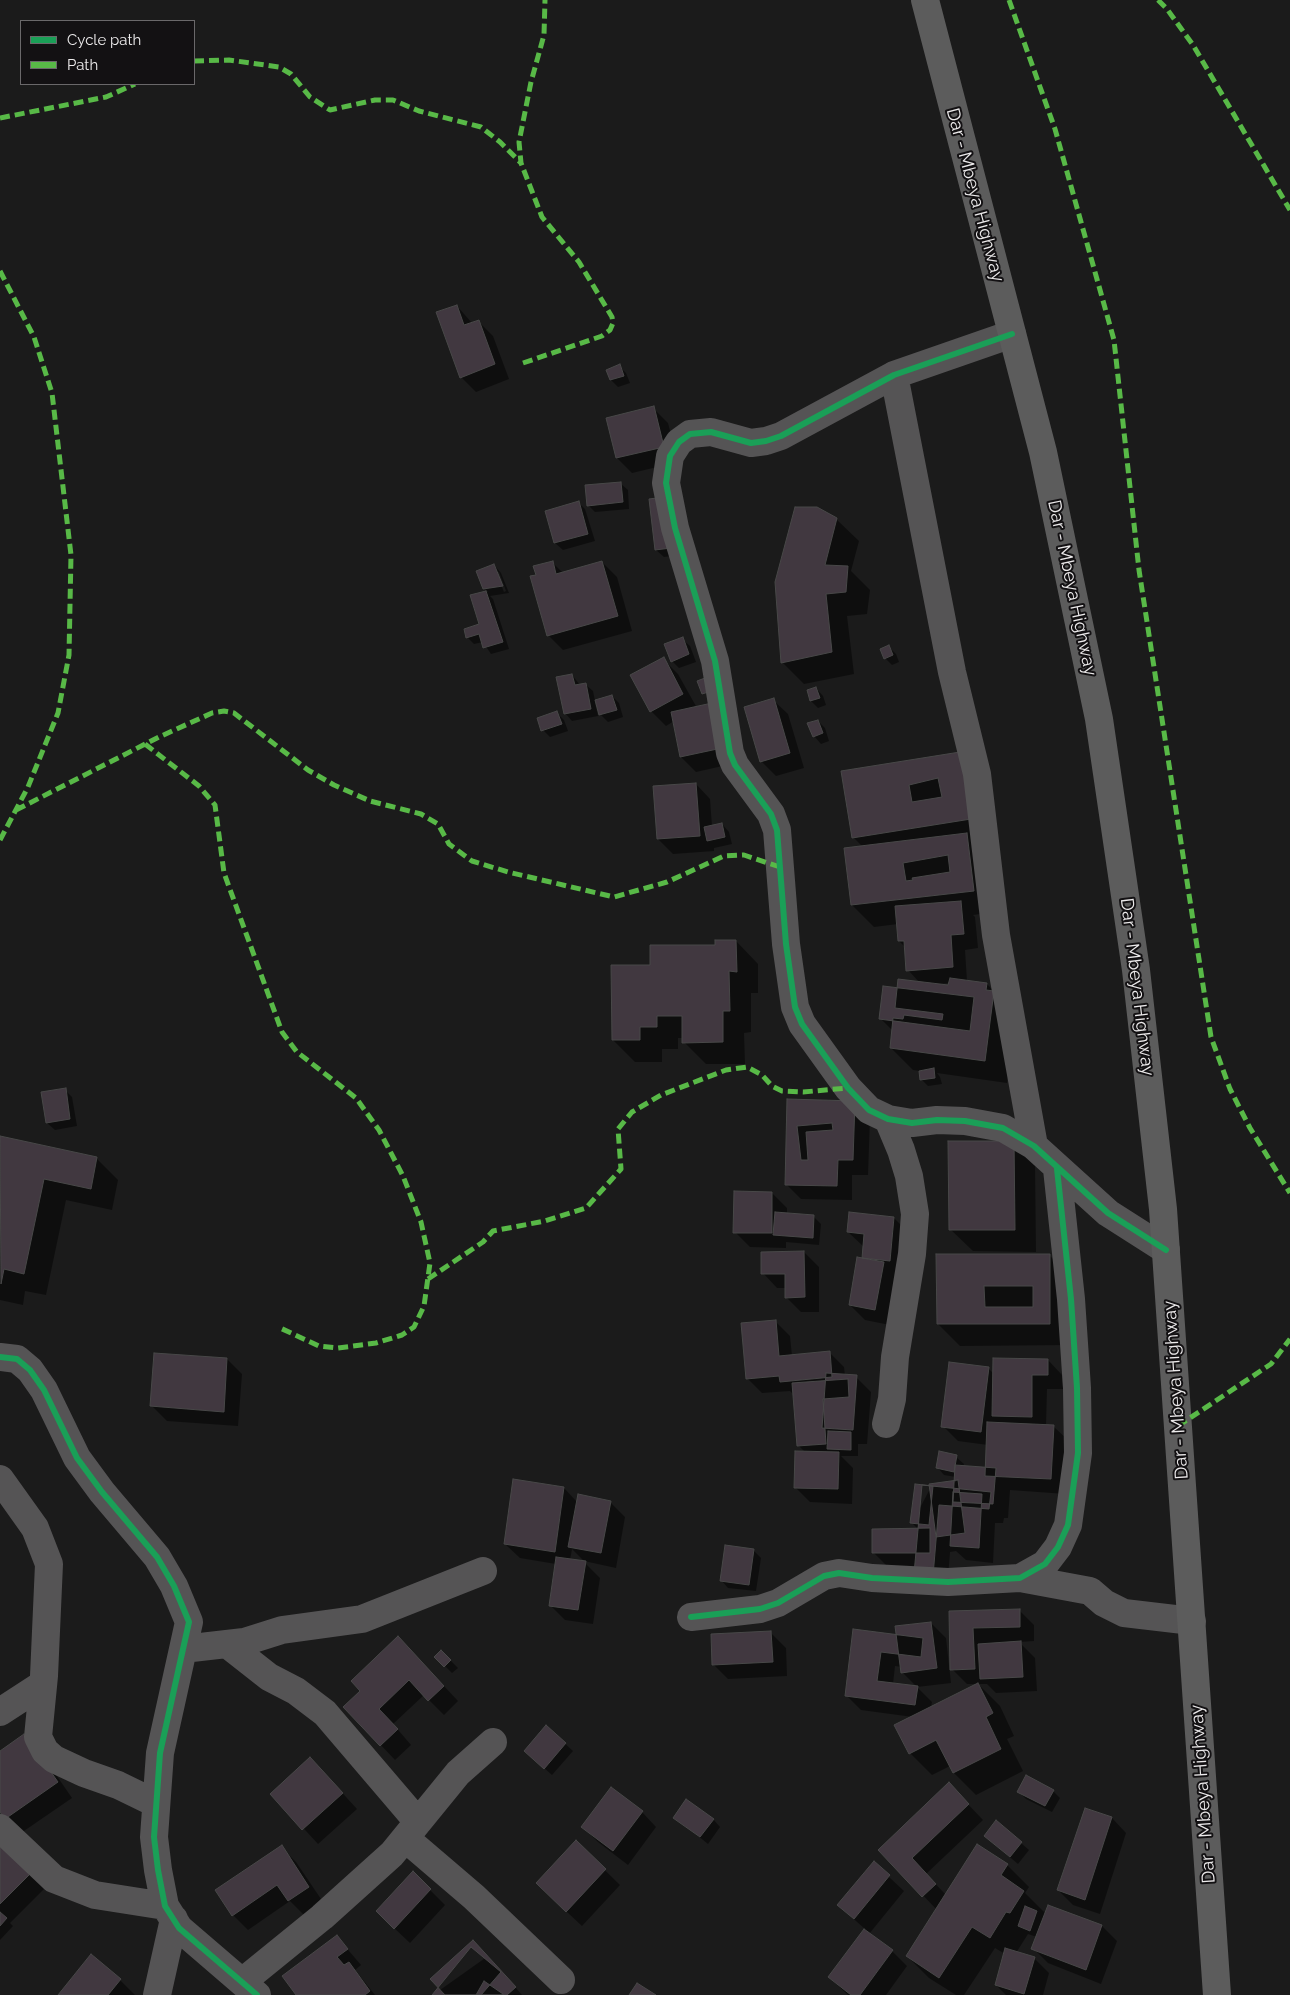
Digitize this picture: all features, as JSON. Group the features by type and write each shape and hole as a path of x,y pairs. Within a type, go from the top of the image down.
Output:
{"highway":[{"name":"Dar - Mbeya Highway","path":"925,0 1043,452 1099,720 1136,970 1166,1250 1217,1995"}],"street":[{"path":"1012,334 894,376 781,436 766,441 751,442 711,432 690,434 679,442 670,456 666,483 675,528 715,661 730,753 735,765 772,814 778,830 786,944 795,1007 802,1024 848,1088 869,1110 888,1119 912,1123 937,1120 965,1121 1003,1128 1034,1146 1057,1169 1108,1213 1166,1250"},
{"path":"894,376 952,672 977,774 996,935 1034,1146"},
{"path":"886,1424 892,1399 895,1357 912,1254 915,1214 909,1176 888,1119"},
{"path":"1020,1578 1045,1564 1058,1547 1068,1525 1078,1453 1077,1388 1071,1299 1057,1169"},
{"path":"0,1357 17,1359 30,1370 44,1390 77,1458 102,1492 157,1557 174,1586 189,1622 160,1753 154,1803 154,1837 169,1913 157,1995"},
{"path":"0,1479 35,1528 49,1564 43,1684 38,1737 45,1751 54,1759 77,1770 118,1785 154,1803"},
{"path":"183,1649 244,1642 282,1630 362,1619 483,1572"},
{"path":"691,1618 760,1609 778,1603 824,1576 839,1573 872,1578 948,1582 1020,1578 1090,1591 1104,1603 1124,1613 1192,1621"},
{"path":"227,1644 269,1677 296,1692 325,1713 412,1830 474,1898 561,1980"},
{"path":"0,1712 43,1684"},
{"path":"0,1828 54,1879 95,1895 169,1913 179,1928 250,1988 322,1917 392,1854 458,1773 493,1742"}],"building":[{"path":"457,305 464,325 479,320 495,364 460,378 436,312"},
{"path":"620,364 624,376 610,380 606,370"},
{"path":"654,406 664,447 616,458 606,418"},
{"path":"621,482 623,502 587,506 585,485"},
{"path":"665,497 671,548 655,550 649,499"},
{"path":"579,501 588,534 554,543 545,511"},
{"path":"795,507 817,507 837,518 825,565 848,566 846,592 826,594 832,652 781,663 775,582"},
{"path":"553,561 556,574 602,561 618,616 547,636 530,576 536,575 533,566"},
{"path":"494,564 503,586 483,589 476,571"},
{"path":"486,591 503,642 483,648 479,634 466,638 464,629 479,624 470,595"},
{"path":"683,637 689,654 671,662 664,644"},
{"path":"889,645 893,655 884,659 880,649"},
{"path":"664,657 683,694 650,712 630,675"},
{"path":"572,674 575,685 586,683 591,709 564,714 556,677"},
{"path":"713,675 718,689 702,694 697,681"},
{"path":"816,687 820,698 810,701 807,690"},
{"path":"612,695 617,710 599,715 595,700"},
{"path":"774,698 790,753 760,762 744,707"},
{"path":"712,703 722,748 680,757 671,712"},
{"path":"557,711 562,724 541,731 537,718"},
{"path":"818,720 823,733 813,737 807,723"},
{"path":"960,752 971,819 852,838 841,771","holes":["938,778 942,797 912,802 909,785"]},
{"path":"696,783 700,836 657,839 653,786"},
{"path":"722,823 725,837 707,841 704,827"},
{"path":"967,833 974,891 851,905 844,848","holes":["948,855 950,872 912,878 913,880 906,881 903,863"]},
{"path":"961,901 964,934 951,935 953,967 906,971 904,941 898,941 895,906"},
{"path":"715,940 736,940 737,972 729,971 730,1011 723,1011 723,1042 682,1043 682,1016 657,1016 657,1027 640,1027 640,1040 612,1040 611,965 650,965 650,945 715,945"},
{"path":"950,978 987,983 986,990 994,991 985,1061 890,1048 893,1018 903,1019 904,1015 942,1020 943,1014 895,1008 898,979 948,985"},
{"path":"883,986 974,997 970,1031 879,1019"},
{"path":"934,1068 935,1078 920,1080 919,1071"},
{"path":"66,1088 70,1119 46,1123 41,1092"},
{"path":"787,1099 855,1101 853,1160 838,1160 837,1186 785,1185","holes":["832,1123 833,1130 806,1132 808,1160 801,1160 797,1126"]},
{"path":"0,1136 97,1157 91,1189 44,1179 24,1274 4,1269 1,1284"},
{"path":"948,1141 1014,1141 1015,1230 949,1230"},
{"path":"734,1191 772,1192 772,1233 733,1233"},
{"path":"775,1212 814,1215 813,1238 773,1235"},
{"path":"849,1212 894,1217 890,1261 862,1258 864,1234 847,1232"},
{"path":"804,1251 805,1297 785,1298 785,1274 761,1274 761,1252"},
{"path":"936,1254 1050,1254 1050,1324 937,1324","holes":["984,1286 1033,1286 1033,1307 985,1307"]},
{"path":"857,1257 884,1262 875,1310 849,1305"},
{"path":"776,1320 779,1356 830,1351 832,1377 780,1382 779,1376 746,1379 741,1323"},
{"path":"154,1353 227,1358 224,1412 150,1406"},
{"path":"993,1358 1048,1359 1048,1375 1032,1375 1032,1417 992,1416"},
{"path":"949,1362 989,1367 981,1432 941,1427"},
{"path":"826,1373 857,1375 853,1430 822,1428"},
{"path":"848,1379 849,1397 823,1399 826,1444 797,1446 792,1383"},
{"path":"987,1422 1054,1425 1051,1479 985,1476"},
{"path":"828,1431 851,1432 851,1450 827,1449"},
{"path":"795,1451 839,1452 838,1489 794,1488"},
{"path":"939,1451 957,1455 954,1472 936,1468"},
{"path":"955,1465 996,1468 993,1504 953,1502"},
{"path":"513,1479 564,1487 555,1552 504,1544"},
{"path":"958,1480 965,1533 936,1537 929,1484"},
{"path":"915,1484 933,1486 929,1525 910,1523"},
{"path":"922,1485 991,1492 989,1509 939,1505 933,1576 914,1574"},
{"path":"953,1492 982,1494 979,1548 950,1546"},
{"path":"578,1494 611,1501 601,1553 568,1547"},
{"path":"930,1528 930,1553 872,1553 872,1529"},
{"path":"725,1545 754,1549 749,1585 720,1581"},
{"path":"556,1557 586,1561 578,1610 549,1606"},
{"path":"1020,1609 1020,1627 973,1628 975,1669 950,1670 949,1611"},
{"path":"931,1622 937,1668 901,1673 895,1626"},
{"path":"853,1629 923,1638 921,1657 881,1652 877,1681 918,1686 915,1705 845,1696"},
{"path":"771,1631 773,1662 712,1665 711,1634"},
{"path":"398,1636 444,1686 428,1701 409,1680 379,1709 398,1729 380,1746 343,1707 360,1691 351,1681"},
{"path":"1021,1641 1023,1677 980,1679 978,1644"},
{"path":"441,1650 451,1660 444,1667 434,1657"},
{"path":"978,1683 993,1713 986,1717 1001,1749 953,1773 936,1740 909,1754 894,1725"},
{"path":"546,1725 566,1743 544,1769 524,1751"},
{"path":"24,1734 58,1782 5,1819 0,1812 0,1751"},
{"path":"310,1757 343,1793 302,1830 270,1794"},
{"path":"1026,1775 1054,1790 1045,1806 1017,1792"},
{"path":"949,1782 969,1804 912,1858 936,1884 922,1897 878,1850"},
{"path":"611,1787 643,1811 613,1851 581,1827"},
{"path":"686,1799 714,1819 700,1837 673,1818"},
{"path":"1085,1808 1112,1817 1085,1900 1057,1890"},
{"path":"996,1820 1022,1842 1010,1857 984,1836"},
{"path":"576,1840 606,1869 566,1912 536,1883"},
{"path":"0,1842 31,1873 0,1904"},
{"path":"977,1844 1008,1864 1001,1875 1024,1891 1010,1913 1006,1912 990,1938 972,1927 939,1978 906,1956"},
{"path":"282,1845 309,1887 288,1901 277,1885 232,1916 215,1890"},
{"path":"874,1861 890,1875 854,1919 837,1905"},
{"path":"413,1871 431,1889 394,1929 376,1911"},
{"path":"1048,1905 1102,1925 1086,1970 1031,1949"},
{"path":"1025,1906 1037,1911 1030,1931 1018,1926"},
{"path":"0,1912 7,1918 0,1926"},
{"path":"864,1929 893,1950 860,1995 851,1995 828,1977"},
{"path":"337,1935 348,1949 337,1957 344,1965 349,1962 370,1991 365,1995 296,1995 282,1976"},
{"path":"473,1940 516,1987 507,1995 445,1995 430,1979"},
{"path":"471,1947 501,1972 481,1995 432,1995"},
{"path":"1005,1948 1035,1957 1024,1994 995,1985"},
{"path":"91,1954 121,1979 108,1995 58,1995"},
{"path":"484,1981 503,1994 503,1995 476,1995"},
{"path":"637,1983 656,1995 629,1995"}],"marked path":[{"path":"523,363 602,336 610,330 613,323 612,317 579,262 542,217 521,163 519,142 531,82 544,35 545,0"},
{"path":"1009,0 1055,129 1114,340 1139,570 1211,1037 1230,1089 1250,1128 1290,1193"},
{"path":"1158,0 1167,9 1193,45 1290,210"},
{"path":"195,61 229,60 279,67 291,74 310,97 330,110 375,100 393,100 419,111 481,127 500,142 521,163"},
{"path":"0,118 106,97 133,85"},
{"path":"0,271 34,337 52,393 71,555 69,655 58,713 28,787 0,840"},
{"path":"16,810 159,737 212,713 224,711 234,713 308,770 334,785 370,801 421,814 438,824 449,844 472,861 508,872 614,897 667,882 724,856 744,855 780,867"},
{"path":"145,744 199,786 215,805 224,873 282,1032 297,1052 356,1098 379,1130 403,1176 421,1222 430,1263 424,1306 414,1327 402,1335 376,1343 338,1348 319,1346 278,1327"},
{"path":"428,1279 483,1242 493,1231 545,1221 586,1208 621,1169 618,1129 632,1112 661,1095 726,1070 747,1067 762,1075 772,1086 782,1091 803,1092 848,1088"},
{"path":"1178,1426 1271,1364 1290,1339"}],"cycle path":[{"path":"1012,334 894,375 781,436 766,441 751,443 711,432 690,434 679,442 670,456 666,483 675,528 715,661 730,753 735,765 771,814 777,830 786,944 795,1007 802,1024 848,1088 869,1110 888,1119 912,1123 937,1120 965,1121 1003,1128 1034,1146 1108,1213 1166,1250"},
{"path":"691,1617 760,1609 778,1603 824,1576 839,1573 872,1578 948,1582 1020,1578 1045,1564 1058,1547 1068,1525 1078,1453 1077,1388 1071,1299 1057,1169"},
{"path":"0,1357 17,1359 30,1370 44,1390 77,1458 102,1492 157,1557 174,1586 189,1622 160,1753 154,1837 158,1870 165,1906 179,1928 257,1995"}]}
